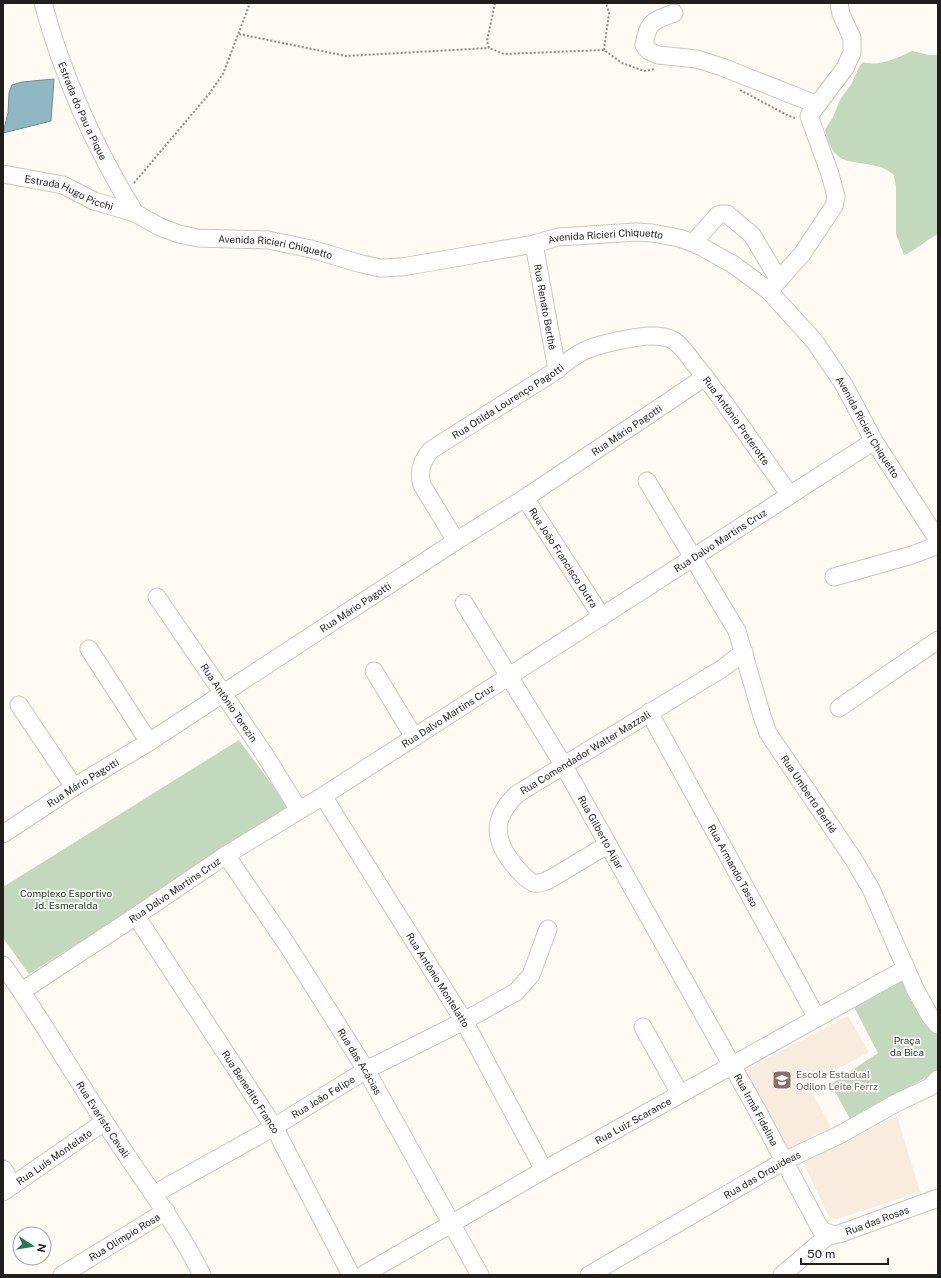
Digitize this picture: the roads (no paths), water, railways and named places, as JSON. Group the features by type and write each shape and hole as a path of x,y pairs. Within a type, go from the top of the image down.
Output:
{"street":[{"name":"Estrada do Pau a Pique","path":"43,3 55,43 73,92 115,181 135,213"},
{"path":"808,108 845,68 852,53 852,38 841,14 839,3"},
{"path":"674,13 653,21 647,31 644,45 649,51 658,55 697,59 710,63 808,108 836,197 834,206 830,213 802,254 774,285 752,235 726,214 718,215 692,243"},
{"name":"Estrada Hugo Picchi","path":"3,174 64,186 94,201 135,213"},
{"path":"94,201 115,181"},
{"name":"Avenida Ricieri Chiquetto","path":"135,213 160,227 179,234 198,238 268,240 310,249 380,268 402,267 534,244 558,236 636,232 652,233 672,237 702,247 774,285 844,385 874,440 938,540"},
{"name":"Rua Renato Berthê","path":"534,244 557,370"},
{"name":"Rua Otilda Lourenço Pagotti","path":"456,541 422,485 420,478 421,467 426,456 431,450 557,370 572,357 586,350 647,336 673,340 681,348"},
{"name":"Rua Antônio Preterotte","path":"681,348 705,377 790,495"},
{"name":"Rua Mário Pagotti","path":"3,834 74,787 149,742 456,541 525,498 705,377"},
{"name":"Rua Dalvo Martins Cruz","path":"22,991 226,855 323,796 509,677 874,440"},
{"name":"Rua Umberto Bertié","path":"647,481 738,631 768,733 854,860 871,889 905,969 927,1010 938,1025"},
{"name":"Rua João Francisco Dutra","path":"525,498 602,617"},
{"path":"834,577 912,556 938,546"},
{"name":"Rua Antônio Torezin","path":"157,597 263,752 299,810"},
{"name":"Rua Gilberto Aijar","path":"464,603 564,766 732,1066"},
{"path":"839,708 938,640"},
{"path":"88,649 149,742"},
{"name":"Rua Comendador Walter Mazzali","path":"607,845 544,882 535,883 528,880 511,863 502,848 498,835 499,822 505,808 517,794 723,668 744,652"},
{"path":"374,671 414,737"},
{"path":"19,705 74,787"},
{"name":"Rua Armando Tasso","path":"649,712 817,1018"},
{"name":"Rua Antônio Montelatto","path":"323,796 464,1021 544,1170"},
{"name":"Rua das Acácias","path":"226,855 288,946 366,1070 480,1275"},
{"name":"Rua Benedito Franco","path":"136,916 274,1127 351,1275"},
{"name":"Rua João Felipe","path":"154,1194 274,1127 366,1070 464,1021 516,992 531,975 548,929"},
{"name":"Rua Evaristo Cavali","path":"3,965 22,991 104,1122 166,1211 202,1275"},
{"name":"Rua Luiz Scarance","path":"363,1275 544,1170 905,969"},
{"path":"643,1027 680,1094"},
{"name":"Rua Irmã Fidelina","path":"732,1066 821,1230 830,1234"},
{"name":"Rua das Orquídeas","path":"589,1275 784,1161 841,1134 896,1103 930,1087 938,1079"},
{"name":"Rua Luís Montelato","path":"8,1188 104,1122"},
{"path":"3,1169 8,1188"},
{"name":"Rua das Rosas","path":"830,1234 834,1235 845,1232 938,1198"},
{"name":"Rua Olímpio Rosa","path":"62,1275 166,1211"},
{"path":"782,1275 830,1234"}],"water":[{"path":"54,79 51,121 3,133 8,113 9,93 12,85 22,82"}],"place":[{"name":"Escola Estadual Odilon Leite Ferrz","path":"782,1080"}],"park label":[{"name":"Complexo Esportivo Jd. Esmeralda","path":"66,898"},
{"name":"Praça da Bica","path":"907,1046"}]}
